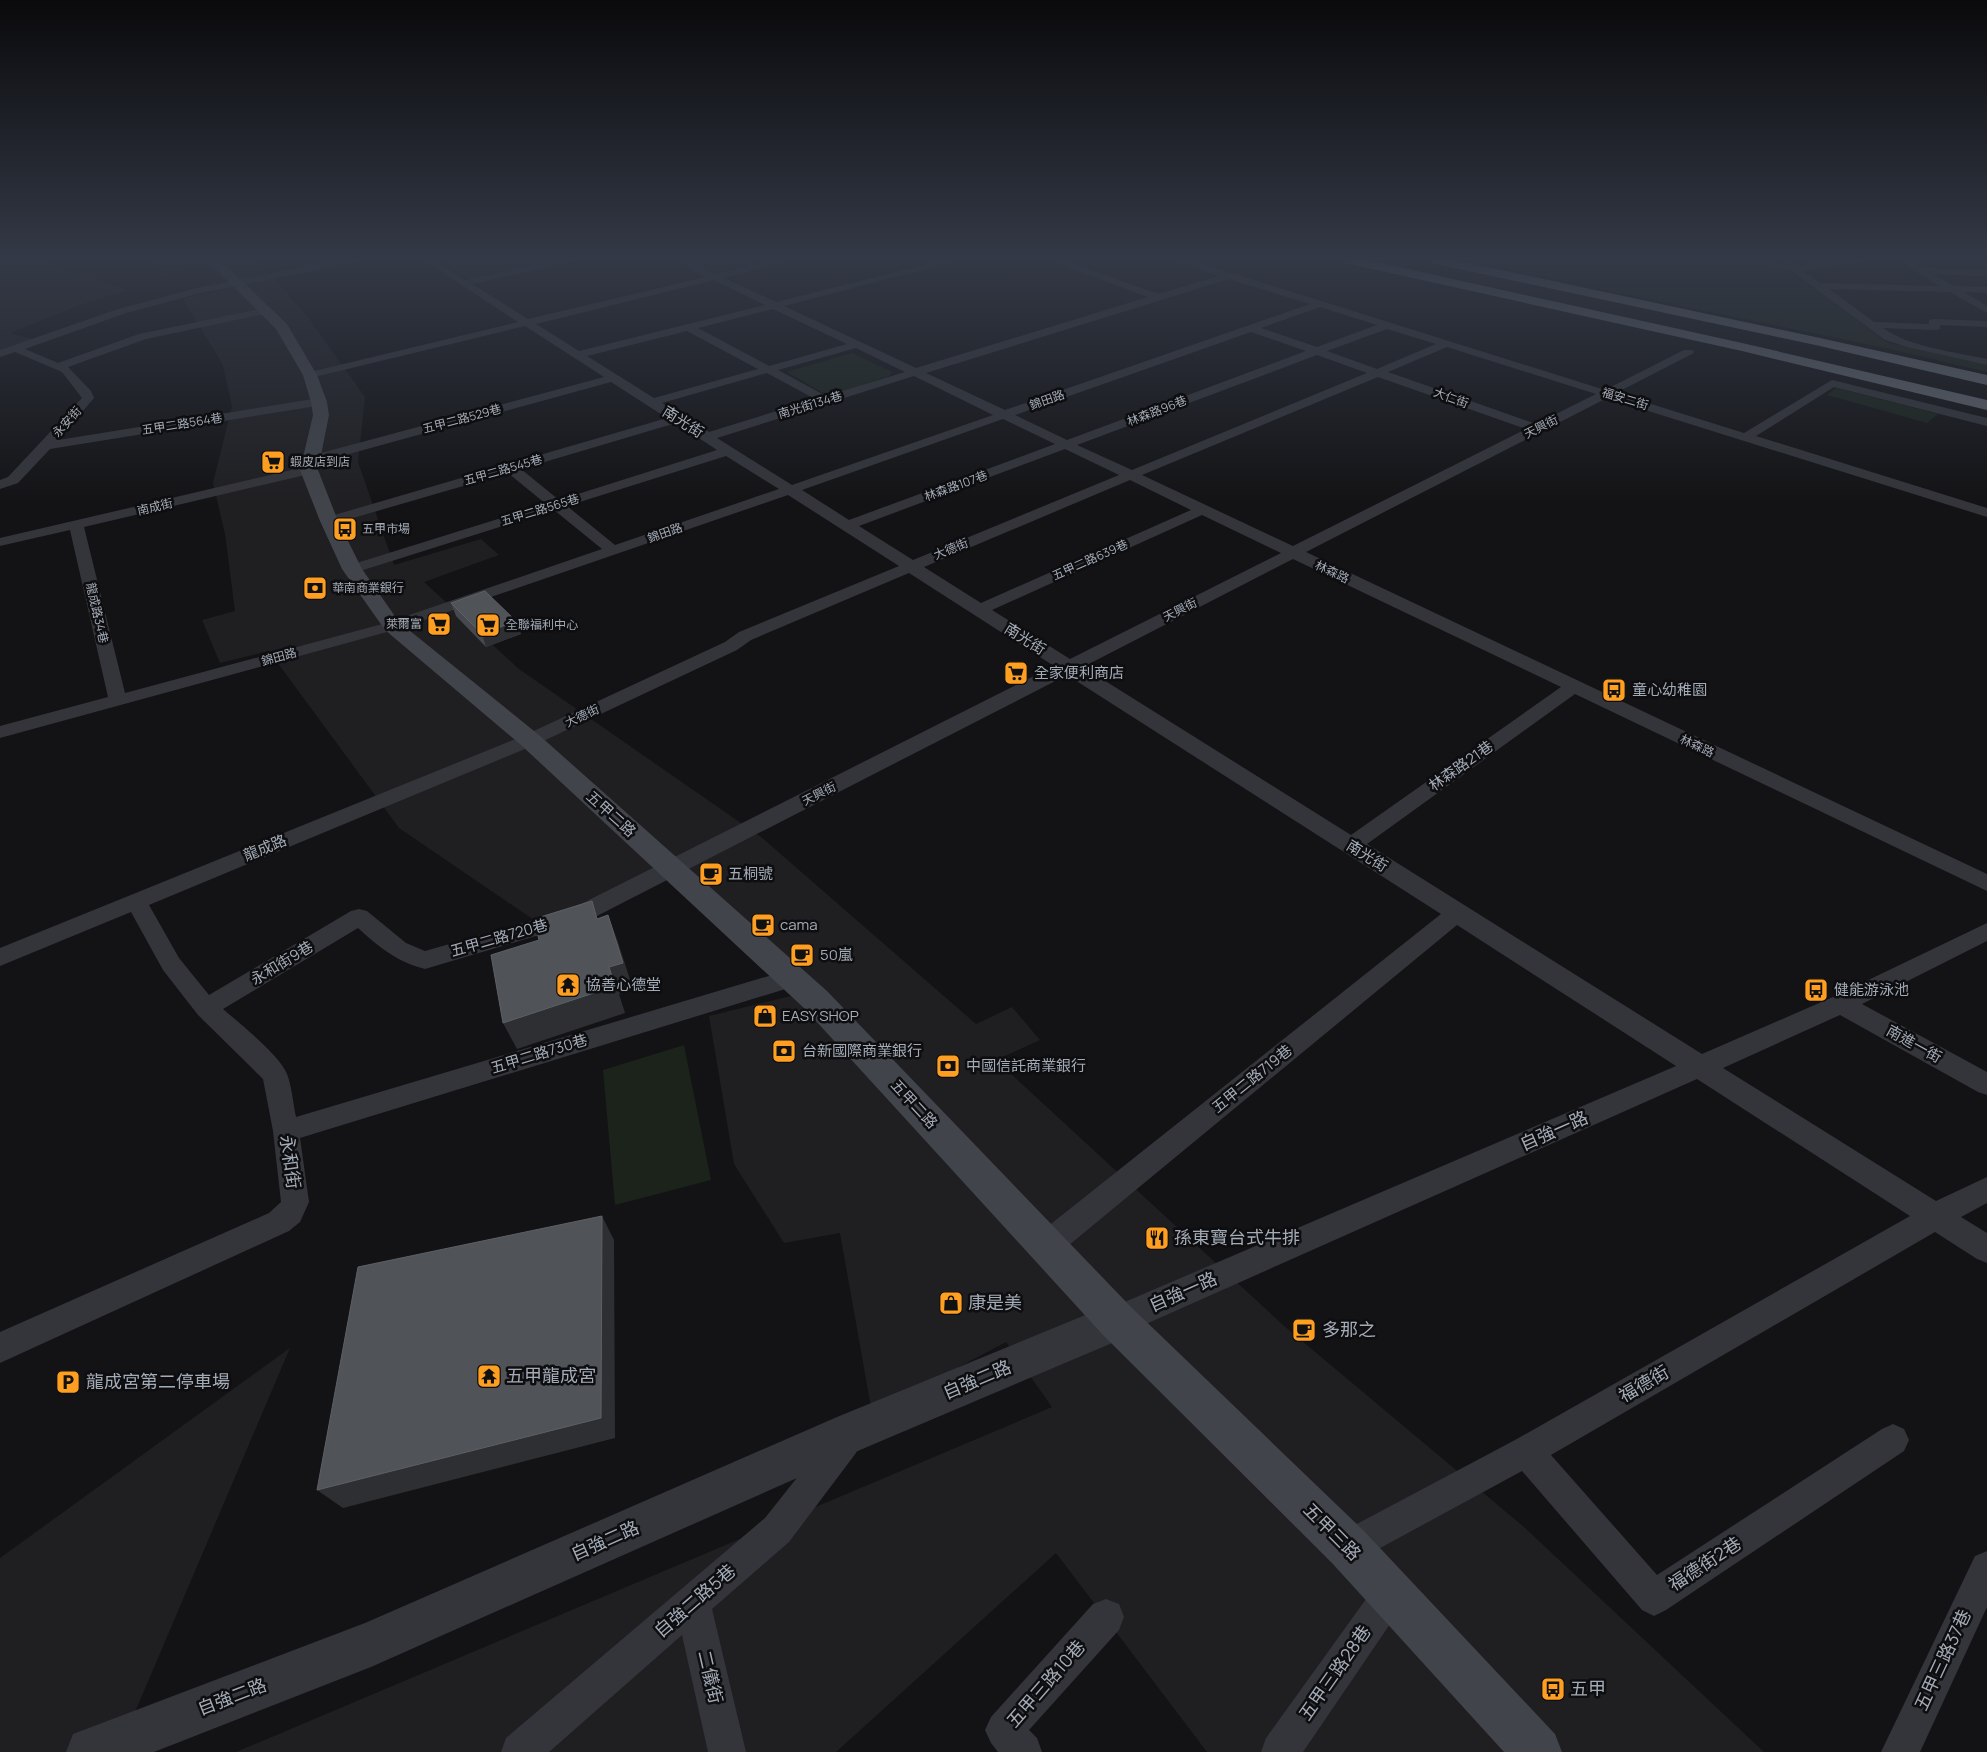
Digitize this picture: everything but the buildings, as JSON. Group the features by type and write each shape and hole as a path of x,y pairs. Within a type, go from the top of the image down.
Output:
{"highway":[{"path":"1711,341 1987,410"},
{"path":"1714,341 1987,405"},
{"path":"1736,341 1987,400"},
{"path":"1767,341 1987,392"},
{"path":"1797,341 1987,384"},
{"path":"1809,341 1987,380"}],"main road":[{"path":"290,341 310,375 319,402 320,415 310,465"},
{"name":"五甲二路","path":"310,465 329,521 352,569 392,626 530,740 792,978 1117,1321"},
{"name":"五甲三路","path":"1117,1321 1348,1547 1537,1752"}],"street":[{"path":"0,354 37,341"},
{"path":"60,366 130,341"},
{"path":"310,375 452,341"},
{"name":"南光街","path":"554,341 1350,846 1701,1066"},
{"path":"577,355 633,341"},
{"path":"714,341 825,400"},
{"name":"林森路","path":"847,341 1987,883"},
{"name":"南光街134巷","path":"706,437 1017,341"},
{"name":"錦田路","path":"0,732 392,626 790,490 1215,341"},
{"name":"大仁街","path":"1288,341 1537,429"},
{"name":"林森路96巷","path":"1066,445 1345,341"},
{"name":"福安二街","path":"1436,341 1987,513"},
{"path":"1896,341 1987,362"},
{"name":"大德街","path":"530,740 731,646 745,636 909,566 1131,476 1446,344"},
{"path":"652,402 856,345"},
{"name":"永安街","path":"0,484 12,480 46,446 88,398 87,394 66,370 16,348"},
{"name":"天興街","path":"672,869 1688,352"},
{"name":"五甲二路529巷","path":"310,465 613,378"},
{"path":"1746,437 1832,383 1987,422"},
{"name":"五甲二路564巷","path":"46,446 319,402"},
{"name":"五甲二路545巷","path":"329,521 677,419"},
{"name":"林森路107巷","path":"847,526 1066,445"},
{"name":"五甲二路565巷","path":"352,569 728,451"},
{"name":"南成街","path":"0,542 76,526 310,465"},
{"path":"511,468 613,550"},
{"name":"五甲二路639巷","path":"979,610 1202,510"},
{"name":"龍成路34巷","path":"76,526 118,701"},
{"name":"林森路21巷","path":"1350,846 1572,686"},
{"name":"龍成路","path":"0,957 530,740"},
{"name":"五甲二路720巷","path":"359,917 413,958 425,960 572,916 672,869"},
{"name":"永和街","path":"0,1348 279,1222 290,1214 295,1202 286,1131 275,1075 265,1063 206,1008 171,964 136,901"},
{"name":"五甲二路719巷","path":"1047,1245 1457,913"},
{"name":"永和街9巷","path":"206,1008 359,917"},
{"name":"自強一路","path":"1117,1321 1701,1066 1982,939"},
{"name":"五甲二路730巷","path":"286,1131 792,978"},
{"name":"南進一街","path":"1841,1004 1987,1084"},
{"path":"1701,1066 1987,1249"},
{"name":"福德街","path":"1348,1547 1526,1452 1936,1216 1987,1189"},
{"name":"自強二路","path":"90,1752 371,1644 852,1432 1117,1321"},
{"name":"自強二路5巷","path":"520,1752 777,1530 852,1432"},
{"name":"福德街2巷","path":"1526,1452 1654,1598 1893,1440"},
{"name":"五甲三路37巷","path":"1900,1752 1987,1568"},
{"name":"五甲三路28巷","path":"1280,1752 1391,1594"},
{"name":"二儀街","path":"693,1603 727,1752"},
{"name":"五甲三路10巷","path":"1024,1752 1004,1730 1106,1616"}],"shaded area":[{"path":"0,341 28,341 0,350"},
{"path":"208,341 325,341 365,397 358,462 394,565 481,539 499,555 424,582 519,669 761,837 976,1024 1012,1007 1040,1040 996,1060 1283,1325 1524,1527 1764,1752 1207,1752 1056,1553 836,1752 236,1752 1052,1407 1006,1342 872,1413 840,1233 784,1243 734,1164 709,1016 795,995 655,869 575,911 534,920 399,828 269,651 220,663 202,620 235,611 225,534 213,483 232,406 223,365"},
{"path":"1850,341 1884,341 1987,365 1987,372"},
{"path":"852,353 892,372 889,376 835,394 825,394 787,372"},
{"path":"1836,388 1938,414 1927,423 1827,395"},
{"path":"684,1045 711,1180 615,1205 603,1070"},
{"path":"290,1348 118,1752 0,1752 0,1558"}],"place":[{"name":"蝦皮店到店","path":"273,462"},
{"name":"五甲市場","path":"345,529"},
{"name":"華南商業銀行","path":"315,588"},
{"name":"萊爾富","path":"439,624"},
{"name":"全聯福利中心","path":"488,625"},
{"name":"全家便利商店","path":"1016,673"},
{"name":"童心幼稚園","path":"1614,690"},
{"name":"五桐號","path":"711,874"},
{"name":"cama","path":"763,925"},
{"name":"50嵐","path":"802,955"},
{"name":"協善心德堂","path":"568,985"},
{"name":"健能游泳池","path":"1816,990"},
{"name":"EASY SHOP","path":"765,1016"},
{"name":"台新國際商業銀行","path":"784,1051"},
{"name":"中國信託商業銀行","path":"948,1066"},
{"name":"孫東寶台式牛排","path":"1157,1238"},
{"name":"康是美","path":"951,1303"},
{"name":"多那之","path":"1304,1330"},
{"name":"五甲龍成宮","path":"489,1376"},
{"name":"龍成宮第二停車場","path":"68,1382"},
{"name":"五甲","path":"1553,1689"}]}
